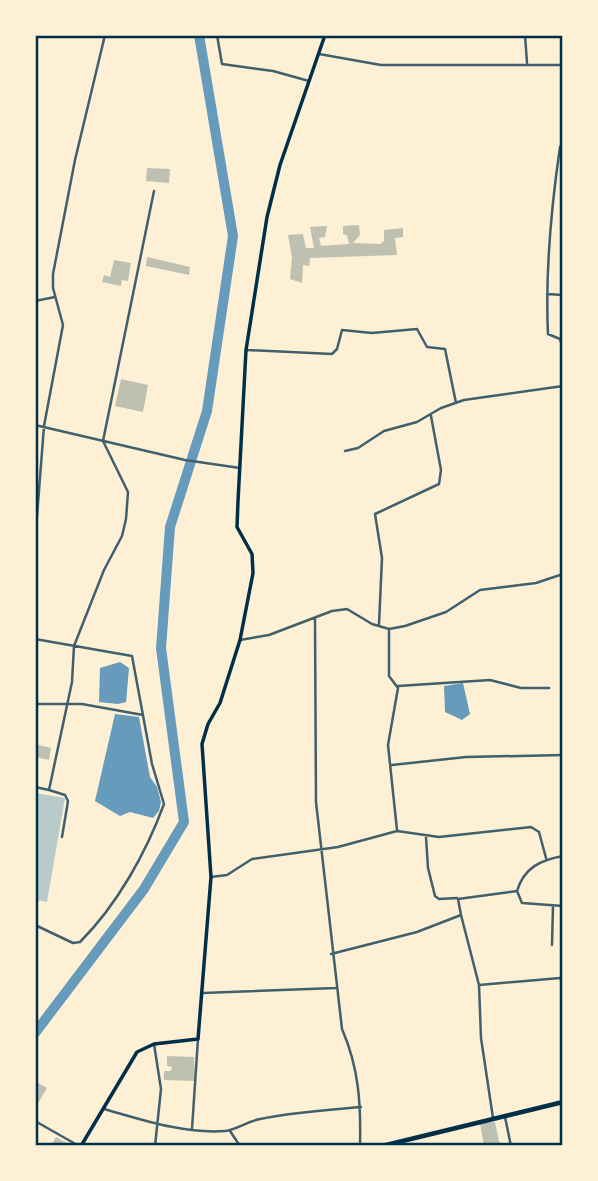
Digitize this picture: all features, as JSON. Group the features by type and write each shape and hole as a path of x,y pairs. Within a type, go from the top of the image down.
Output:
{"main road":[{"path":"80,1146 137,1052 154,1044 198,1039 211,877 202,744 208,724 220,703 240,640 253,562 237,527 246,350 271,192 325,35"},
{"path":"382,1146 563,1102"}],"street":[{"path":"35,541 44,426 62,337 62,317 52,284 105,35"},
{"path":"217,35 222,64 273,71 309,81"},
{"path":"525,35 527,63"},
{"path":"318,54 381,65 563,65"},
{"path":"563,144 560,147 550,217 547,294 548,334 560,339 563,348"},
{"path":"49,790 72,682 74,646 104,570 122,536 126,519 128,492 103,441 154,191"},
{"path":"547,294 563,295"},
{"path":"35,301 55,297"},
{"path":"246,350 332,354 337,349 342,330 372,333 417,329 427,346 445,349 456,403"},
{"path":"345,451 358,448 384,431 431,416 456,403 482,396 563,386"},
{"path":"378,625 382,558 375,514 439,484 441,470 431,416"},
{"path":"35,425 185,460 240,468"},
{"path":"240,640 269,635 332,611 347,610 389,629 426,621 480,590 536,583 563,574"},
{"path":"316,618 316,802 324,849 331,954 342,1029 354,1057 361,1107 360,1146"},
{"path":"389,629 389,676 398,686"},
{"path":"35,639 132,656 164,804 139,858 100,920 80,942 73,943 35,925"},
{"path":"398,686 491,680 521,688 549,688"},
{"path":"397,831 388,745 398,686"},
{"path":"35,704 66,704 143,715"},
{"path":"391,766 466,757 544,758 563,755"},
{"path":"35,787 65,795 68,801 62,837"},
{"path":"211,877 227,874 252,859 324,849 397,831 426,836 531,827 539,832 546,859"},
{"path":"426,836 428,868 435,896 439,899 517,891"},
{"path":"563,856 546,859 526,870 517,891 522,903 563,906"},
{"path":"458,898 479,985 481,1038 493,1118"},
{"path":"552,946 553,905"},
{"path":"331,954 417,932 461,915"},
{"path":"479,985 560,978 563,984"},
{"path":"202,993 336,988"},
{"path":"192,1129 198,1039"},
{"path":"154,1044 161,1089 160,1125 155,1146"},
{"path":"103,1109 160,1125 230,1131 249,1121 286,1114 361,1107"},
{"path":"505,1117 511,1146"},
{"path":"35,1121 80,1146"},
{"path":"230,1131 240,1146"}],"shaded area":[{"path":"35,793 65,798 47,902 35,900"}],"water":[{"path":"120,662 129,668 126,702 99,702 100,668"},
{"path":"463,683 470,714 462,720 445,712 444,686"},
{"path":"115,714 139,717 150,777 157,787 161,802 159,811 153,818 130,812 120,816 95,801"}],"building":[{"path":"147,168 170,169 169,183 146,181"},
{"path":"359,225 360,235 353,243 380,244 384,241 384,230 403,228 403,237 395,238 397,255 310,258 309,266 303,265 302,283 290,279 292,257 288,235 303,234 306,248 314,248 310,227 327,226 325,237 319,238 321,246 349,244 347,235 343,234 343,226"},
{"path":"147,257 190,267 189,275 146,266"},
{"path":"114,260 131,263 128,281 122,280 121,286 102,282 104,275 110,277"},
{"path":"121,379 148,385 143,412 115,406"},
{"path":"35,744 51,748 49,760 35,757"},
{"path":"167,1056 194,1057 195,1081 164,1080 164,1071 171,1071 172,1067 167,1066"},
{"path":"35,1081 47,1088 38,1103 35,1101"},
{"path":"495,1122 500,1146 484,1146 480,1123"},
{"path":"56,1137 72,1146 51,1146"}],"waterway":[{"path":"35,1033 144,889 184,822 161,648 170,527 207,411 233,236 199,35"}]}
